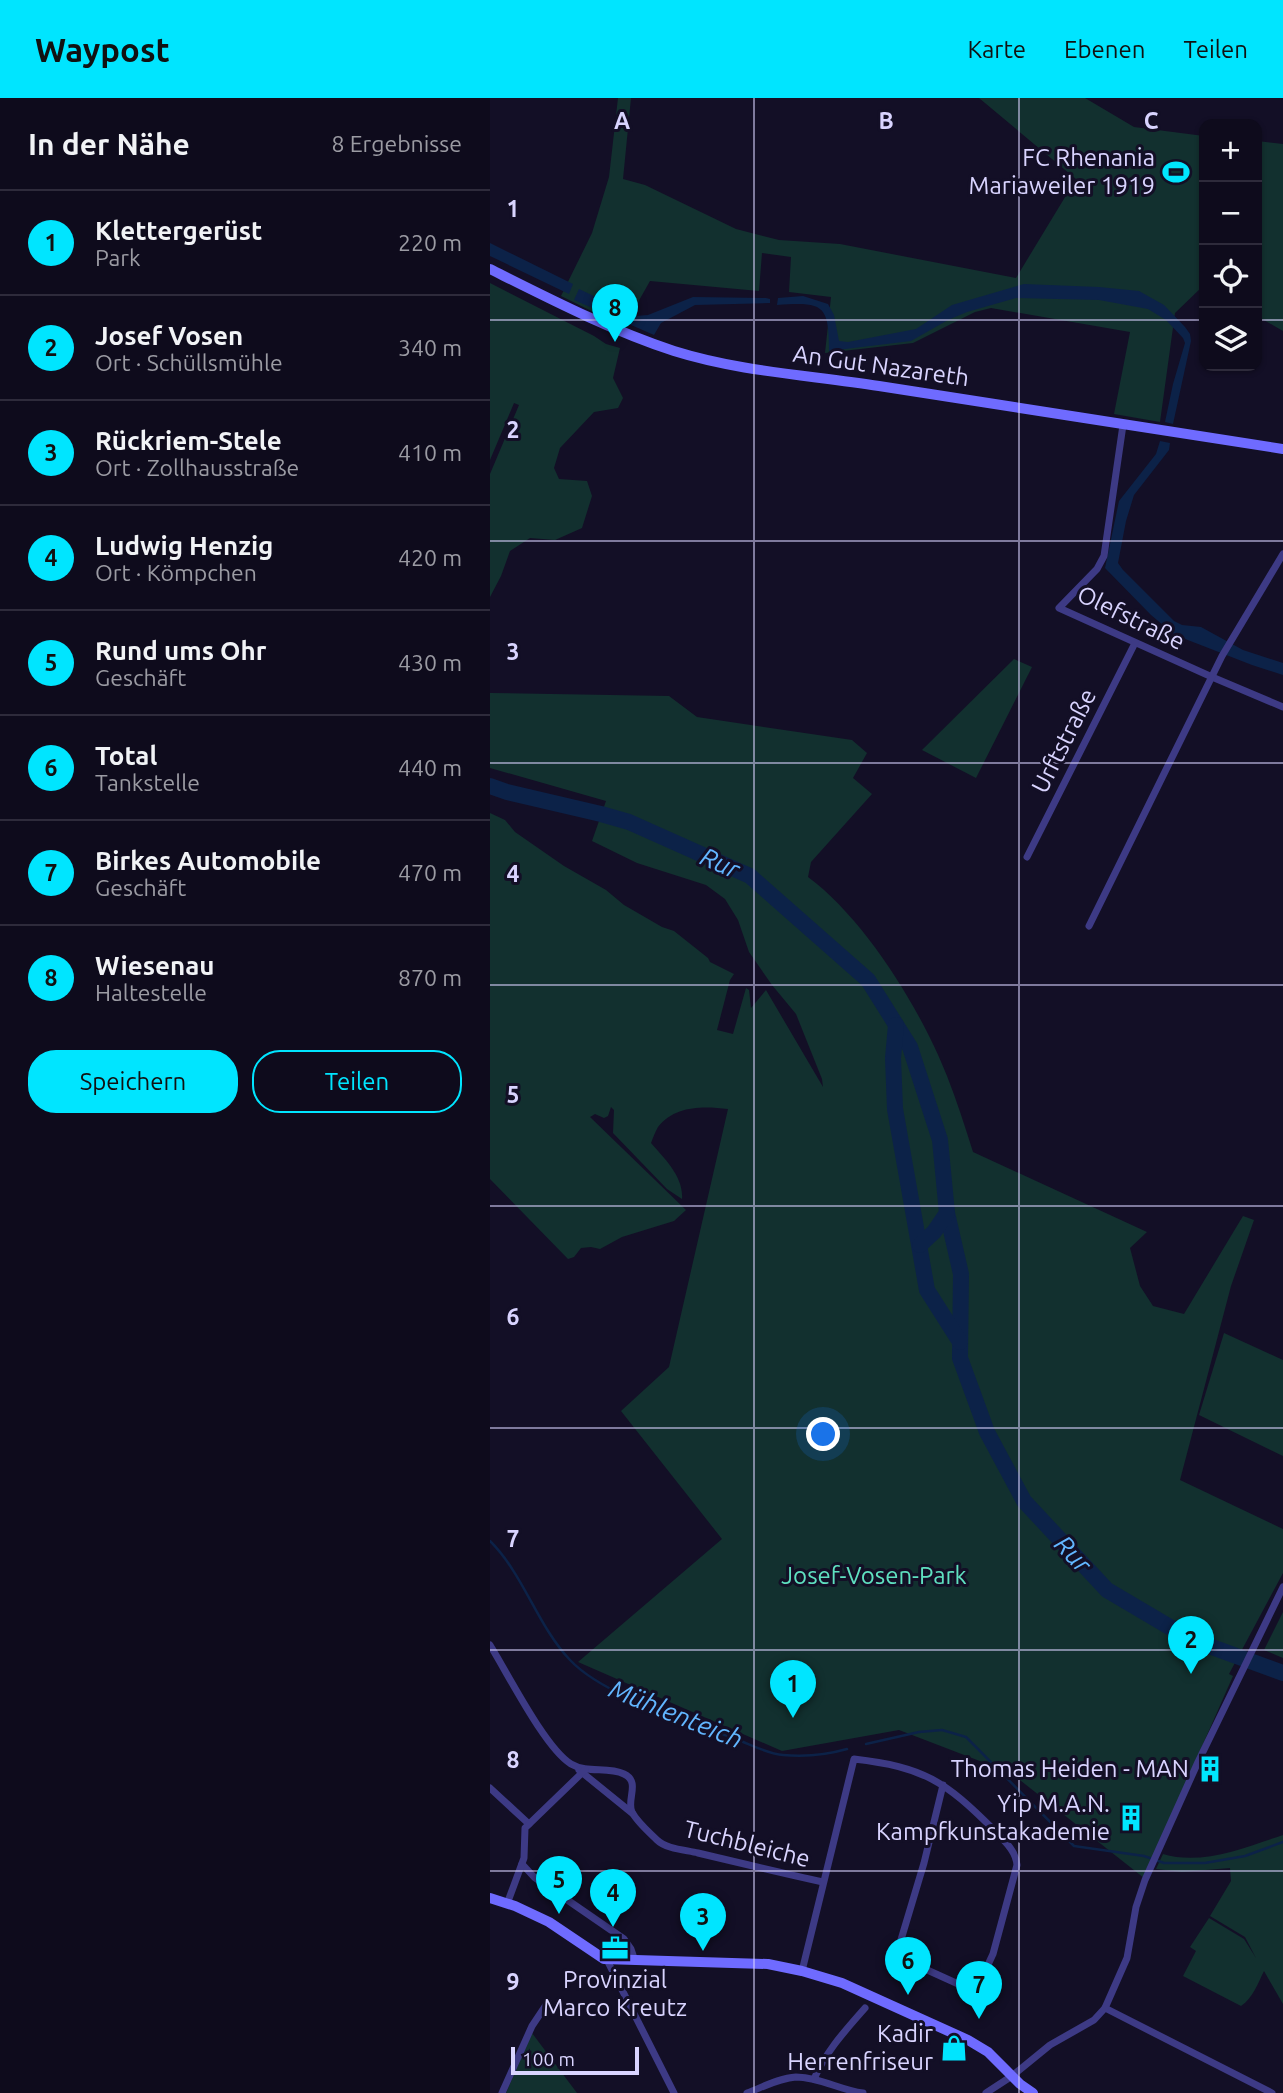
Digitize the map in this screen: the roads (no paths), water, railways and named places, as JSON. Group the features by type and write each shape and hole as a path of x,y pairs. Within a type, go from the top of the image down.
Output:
{"main road":[{"name":"An Gut Nazareth","path":"490,269 613,328 677,351 728,365 877,385 1283,449"},
{"path":"490,1898 549,1922 607,1960 768,1964 802,1971 856,1989 968,2040 988,2052 1033,2093"}],"street":[{"name":"Olefstraße","path":"1123,425 1104,556 1097,569 1059,608 1283,707"},
{"path":"1090,926 1229,642 1283,554"},
{"name":"Urftstraße","path":"1027,857 1135,643"},
{"path":"990,2093 1050,2046 1094,2020 1105,2008 1127,1958 1136,1907 1151,1866 1283,1587"},
{"name":"Tuchbleiche","path":"490,1645 549,1742 562,1756 584,1771 633,1814 662,1844 823,1882"},
{"path":"802,1971 854,1759 900,1766 919,1772 943,1785 975,1811 1006,1843 1017,1860 993,1954 978,1986 967,1988 899,1956 897,1949 924,1863 943,1785"},
{"path":"507,1904 524,1858 524,1831 584,1771"},
{"name":"Tuchbleiche","path":"584,1771 625,1774 633,1788 633,1814"},
{"path":"490,1788 529,1824"},
{"path":"522,1864 534,1877 624,1939 635,1961"},
{"path":"607,1960 674,2093"},
{"path":"502,2093 532,2026 548,2002"},
{"path":"814,2080 830,2048 865,2008"},
{"path":"1105,2008 1272,2093"},
{"path":"747,2093 778,2080 796,2077 863,2093"},
{"path":"1251,2093 1256,2084"}],"water":[{"path":"490,243 573,284 569,294 490,256"},
{"path":"1024,284 1139,291 1164,305 1185,327 1191,341 1173,424 1165,422 1185,343 1166,320 1148,309 1099,300 1016,298 967,312 911,341 829,351 827,324 820,309 805,304 777,305 778,298 803,296 828,304 834,315 839,341 848,342 916,329 952,305"},
{"path":"579,289 636,316 648,315 693,297 766,298 770,299 770,303 695,305 661,323 654,335 574,300"},
{"path":"1160,441 1170,443 1169,450 1134,495 1118,563 1174,621 1182,625 1201,627 1243,650 1283,663 1283,675 1175,635 1151,615 1105,568 1119,501 1156,454"}],"waterway":[{"name":"Rur","path":"490,786 629,822 750,876 868,980 910,1047 940,1140 947,1213 961,1274 960,1358 987,1432 1024,1501 1107,1590 1190,1639 1283,1673"},
{"name":"Rur","path":"896,1025 893,1058 895,1109 927,1290 960,1342"},
{"name":"Rur","path":"920,1245 934,1232 947,1213"},
{"name":"Mühlenteich","path":"490,1541 512,1569 558,1646 570,1660 603,1685 647,1706 771,1753 807,1756 847,1749"},
{"name":"Mühlenteich","path":"866,1744 919,1732 942,1730 966,1737 1074,1846 1144,1856 1164,1863 1205,1863 1245,1856 1283,1842"}],"place":[{"name":"FC Rhenania Mariaweiler 1919","path":"1176,172"},
{"name":"Wiesenau","path":"615,342"},
{"name":"Josef Vosen","path":"1191,1674"},
{"name":"Klettergerüst","path":"793,1718"},
{"name":"Thomas Heiden - MAN","path":"1210,1769"},
{"name":"Yip M.A.N. Kampfkunstakademie","path":"1131,1818"},
{"name":"Rund ums Ohr","path":"559,1914"},
{"name":"Ludwig Henzig","path":"613,1927"},
{"name":"Provinzial Marco Kreutz","path":"615,1948"},
{"name":"Rückriem-Stele","path":"703,1951"},
{"name":"Total","path":"908,1995"},
{"name":"Birkes Automobile","path":"979,2019"},
{"name":"Kadir Herrenfriseur","path":"954,2048"}],"park label":[{"name":"Josef-Vosen-Park","path":"874,1576"}]}
